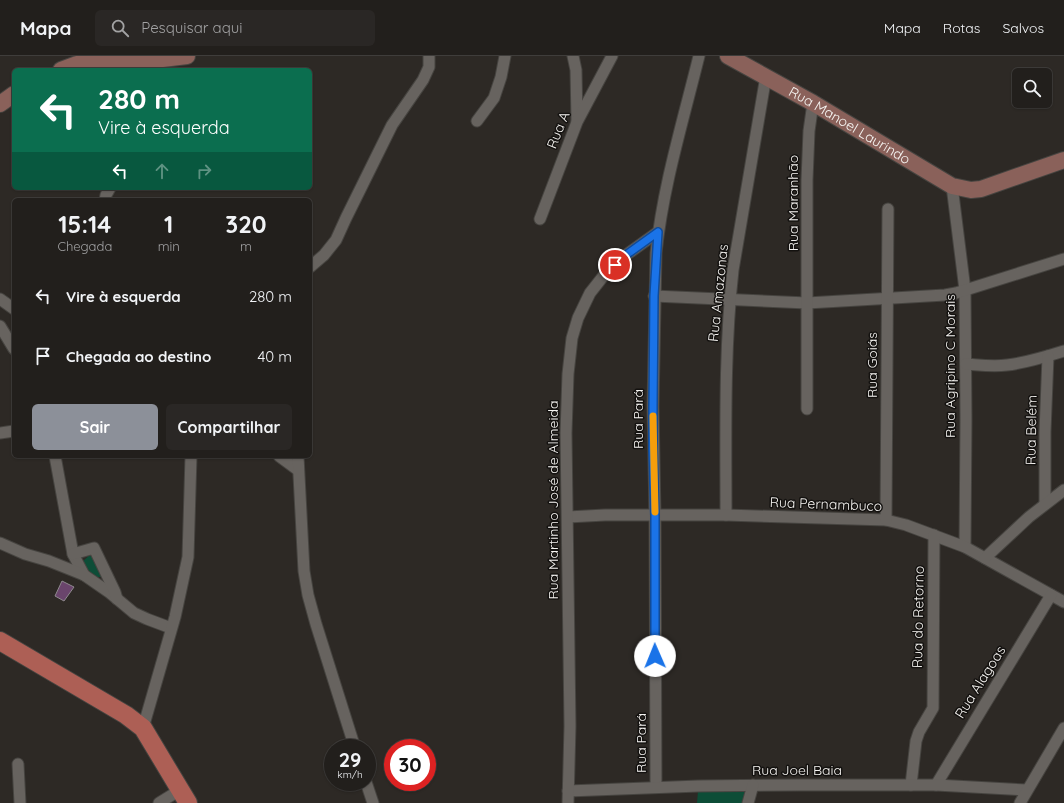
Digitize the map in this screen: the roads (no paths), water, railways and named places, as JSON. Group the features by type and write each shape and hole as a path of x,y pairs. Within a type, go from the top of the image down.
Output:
{"main road":[{"path":"0,641 126,715 143,728 184,797"}],"street":[{"path":"66,68 77,64 100,60 154,60 187,56"},
{"path":"312,265 324,255 336,240 392,125 423,80 429,67 429,56"},
{"path":"477,121 494,98 502,77 505,56"},
{"path":"573,56 576,70 577,122"},
{"name":"Rua A","path":"540,219 577,122 612,56"},
{"name":"Rua Pará","path":"656,787 655,516 653,450 654,296 658,232 671,164 700,56"},
{"name":"Rua Manoel Laurindo","path":"728,56 813,103 952,186 972,190 990,186 1064,160"},
{"name":"Rua Amazonas","path":"726,515 727,369 730,298 733,270 766,76"},
{"path":"0,104 12,95"},
{"name":"Rua Maranhão","path":"807,409 807,173 809,131 813,103"},
{"name":"Rua Agripino C Morais","path":"952,186 965,290 965,547"},
{"name":"Rua Goiás","path":"886,520 888,209"},
{"name":"Rua Martinho José de Almeida","path":"568,803 570,726 566,433 568,374 572,338 578,318 590,293 605,274 626,255 658,232"},
{"path":"654,296 730,298 807,303 945,295 1064,259"},
{"path":"0,299 12,308"},
{"path":"0,326 12,345"},
{"path":"966,364 988,366 1005,365 1024,363 1048,356 1063,354"},
{"name":"Rua Belém","path":"1045,504 1045,432 1048,356"},
{"path":"0,433 12,431"},
{"path":"55,458 73,554 84,575"},
{"path":"143,728 175,617 188,557 191,458"},
{"path":"282,458 298,470"},
{"path":"298,458 304,571 308,595 352,739"},
{"path":"985,558 1045,504 1064,490"},
{"name":"Rua Pernambuco","path":"568,517 605,515 726,515 886,520 906,525 965,547 1064,602"},
{"name":"Rua do Retorno","path":"910,785 916,741 924,723 932,711 934,535"},
{"path":"0,543 25,554 49,561 84,575 134,612 146,619 171,628"},
{"path":"73,554 94,548 115,592 117,600"},
{"name":"Rua Alagoas","path":"936,785 1051,595"},
{"path":"1020,803 1064,728"},
{"path":"18,764 20,803"},
{"path":"748,803 753,785"},
{"name":"Rua Joel Baia","path":"568,790 753,785 936,785 1027,790"},
{"path":"369,791 373,803"},
{"path":"159,803 184,797"}]}
